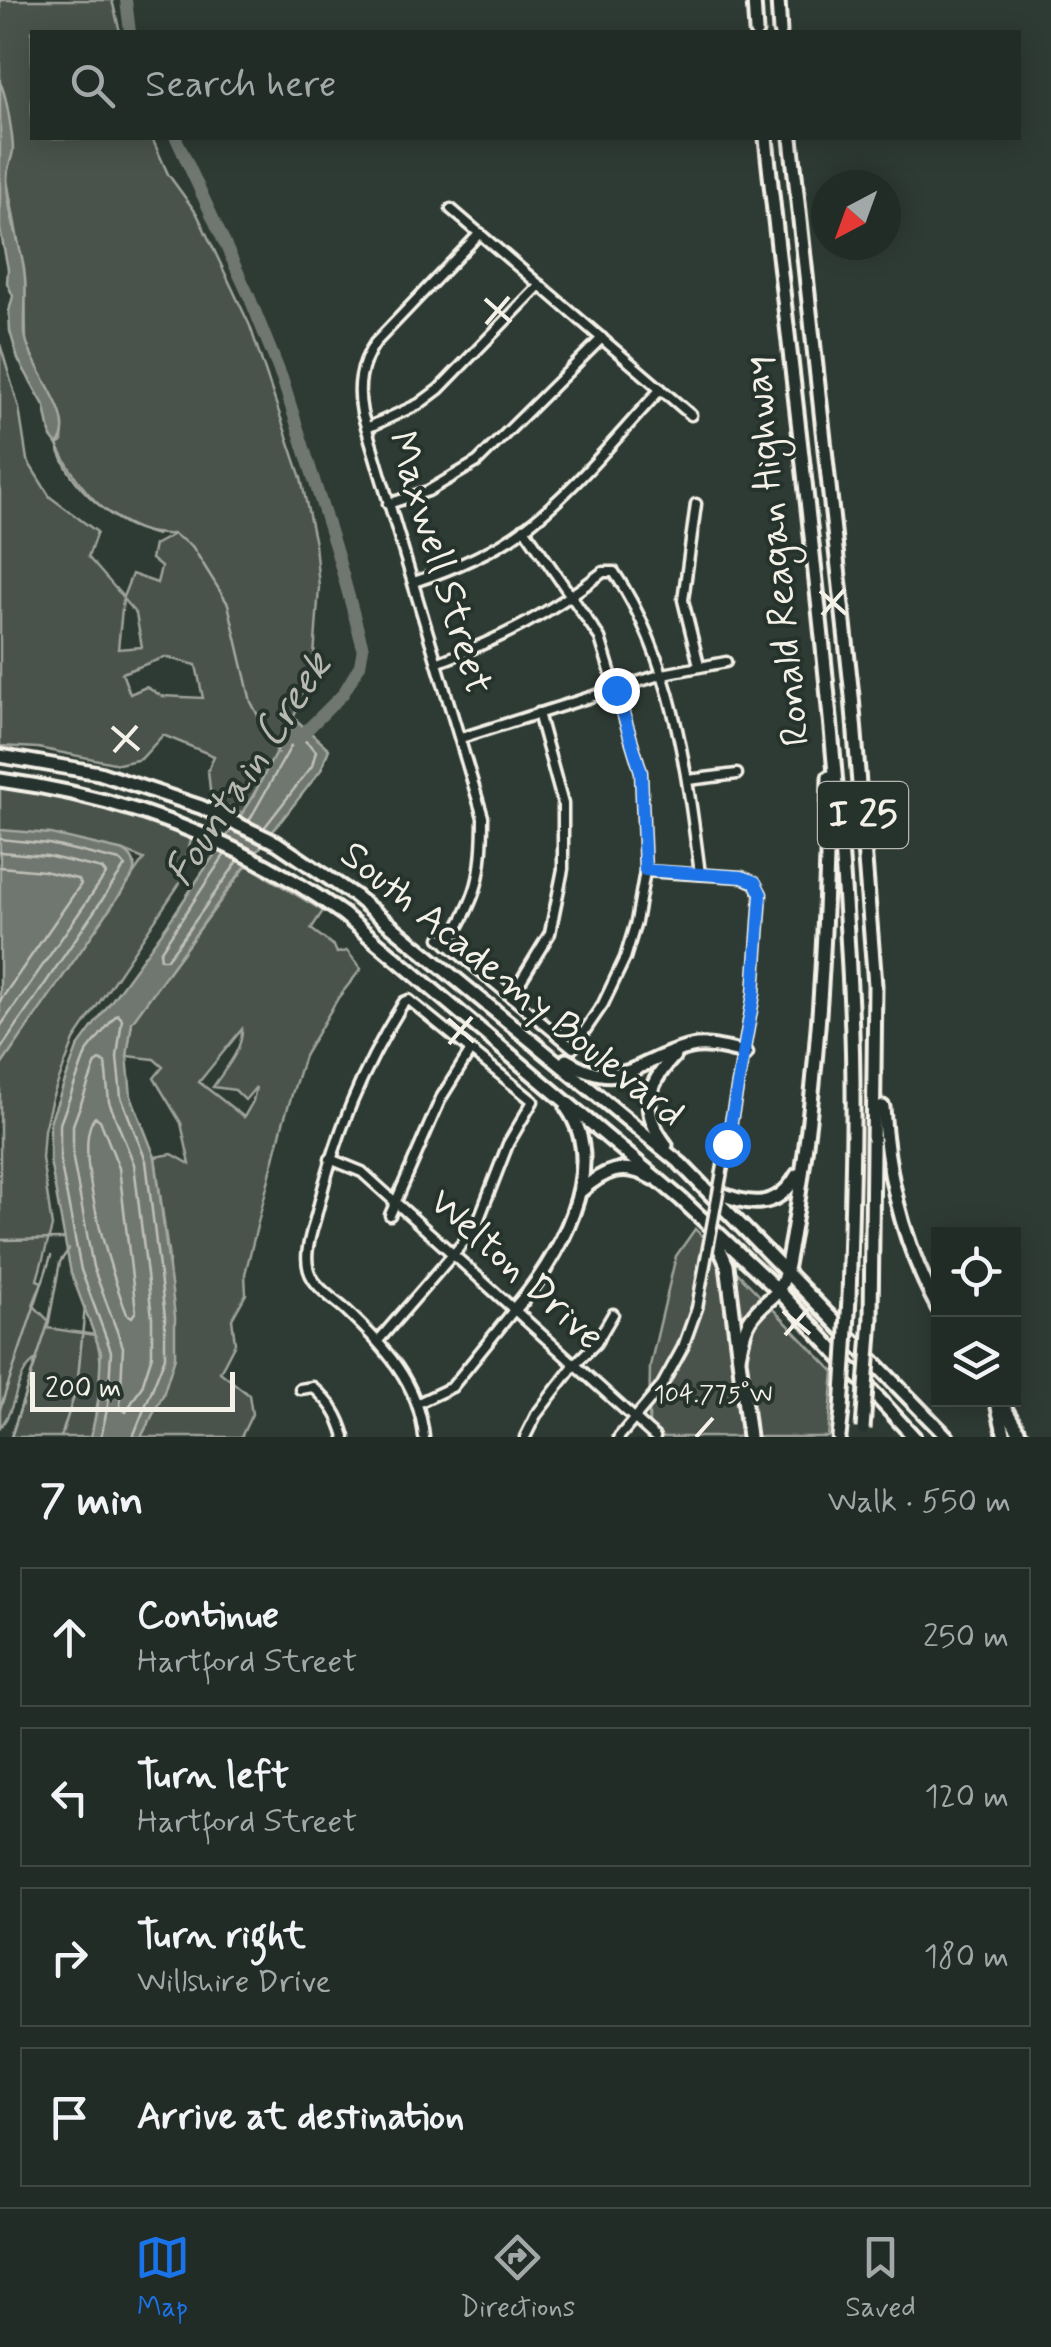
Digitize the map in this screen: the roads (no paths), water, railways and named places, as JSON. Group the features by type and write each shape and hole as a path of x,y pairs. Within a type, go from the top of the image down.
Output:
{"highway":[{"path":"754,0 756,30"},
{"path":"778,0 780,30"},
{"name":"Ronald Reagan Highway","path":"766,140 838,800 851,992 853,1177 839,1437"},
{"name":"Ronald Reagan Highway","path":"791,140 864,821 876,1035 871,1318 862,1433"},
{"path":"739,1356 751,1319 780,1292 786,1268 820,1028 831,752"},
{"name":"South Academy Boulevard","path":"0,756 99,773 200,807 265,837 327,876 387,920 708,1188 948,1437"},
{"name":"South Academy Boulevard","path":"0,780 74,794 196,830 246,853 321,899 372,936 681,1199 780,1292 914,1437"},
{"path":"876,1035 890,1169 906,1234 931,1292"},
{"path":"532,1040 599,1076 627,1072 679,1051 710,1046 746,1053"},
{"path":"679,1051 654,1082 648,1104 652,1124 681,1164"},
{"path":"514,1310 549,1264 581,1191 581,1133 565,1105 544,1083"},
{"path":"708,1188 738,1202 766,1203 790,1186 801,1167"},
{"path":"581,1191 598,1175 625,1168 645,1173 681,1199"},
{"path":"701,1218 727,1265 749,1437"},
{"path":"780,1292 798,1293 817,1302"},
{"path":"1000,1407 1006,1437"},
{"path":"1003,1407 1022,1437"}],"street":[{"path":"451,209 690,415"},
{"name":"Maxwell Street","path":"448,945 472,904 483,860 483,818 439,662 388,504 360,400 359,380 369,352 480,233"},
{"path":"367,428 419,404 439,389 540,285"},
{"path":"388,504 428,491 477,462 602,338"},
{"path":"414,582 491,550 524,528 558,499 661,390"},
{"path":"696,504 684,600 698,665"},
{"path":"440,938 573,1048 604,1004 625,958 645,870 641,772 600,638 574,595 524,528"},
{"path":"439,662 502,639 574,595 603,572 614,572 635,604 663,674 688,780 700,874"},
{"path":"461,738 663,674 726,662"},
{"path":"511,997 550,932 564,869 563,804 538,713"},
{"path":"688,780 737,774"},
{"path":"618,1437 661,1387 683,1347 697,1308 746,1053 761,894 755,882 742,877 645,870"},
{"path":"378,1341 475,1229 508,1144 533,1101 410,1000 404,1002 372,1054 355,1090 330,1159 307,1256 313,1279 396,1362 418,1403 424,1437"},
{"path":"390,1215 441,1098 471,1050"},
{"name":"Welton Drive","path":"330,1159 362,1172 654,1437"},
{"path":"418,1403 452,1387 514,1310"},
{"path":"525,1437 536,1415 596,1343 612,1314"},
{"path":"300,1389 312,1388 329,1402 345,1437"}],"water":[{"path":"0,83 13,144 7,191 24,272 25,333 63,421 63,434 57,445 51,437 45,407 18,359 10,331 13,296 7,283 0,229"},
{"path":"294,718 329,749 321,770 234,881 132,1022 127,1056 131,1096 155,1157 175,1316 175,1357 163,1395 141,1437 91,1437 98,1404 101,1352 71,1273 50,1161 50,1122 77,1048 250,802"},
{"path":"0,830 51,834 124,851 134,868 130,880 0,1067"}],"waterway":[{"name":"Fountain Creek","path":"126,0 130,30"},
{"name":"Fountain Creek","path":"177,140 282,378 363,648 360,665 343,694 296,741"},
{"path":"57,445 72,476 96,502 125,522 157,535"},
{"path":"173,534 192,546 228,604 251,702 278,754"},
{"path":"0,1240 63,1239"},
{"path":"11,1437 49,1321 60,1262 69,1249"},
{"path":"0,1409 51,1256"},
{"name":"Fountain Creek","path":"61,1437 77,1387 85,1307"}]}
